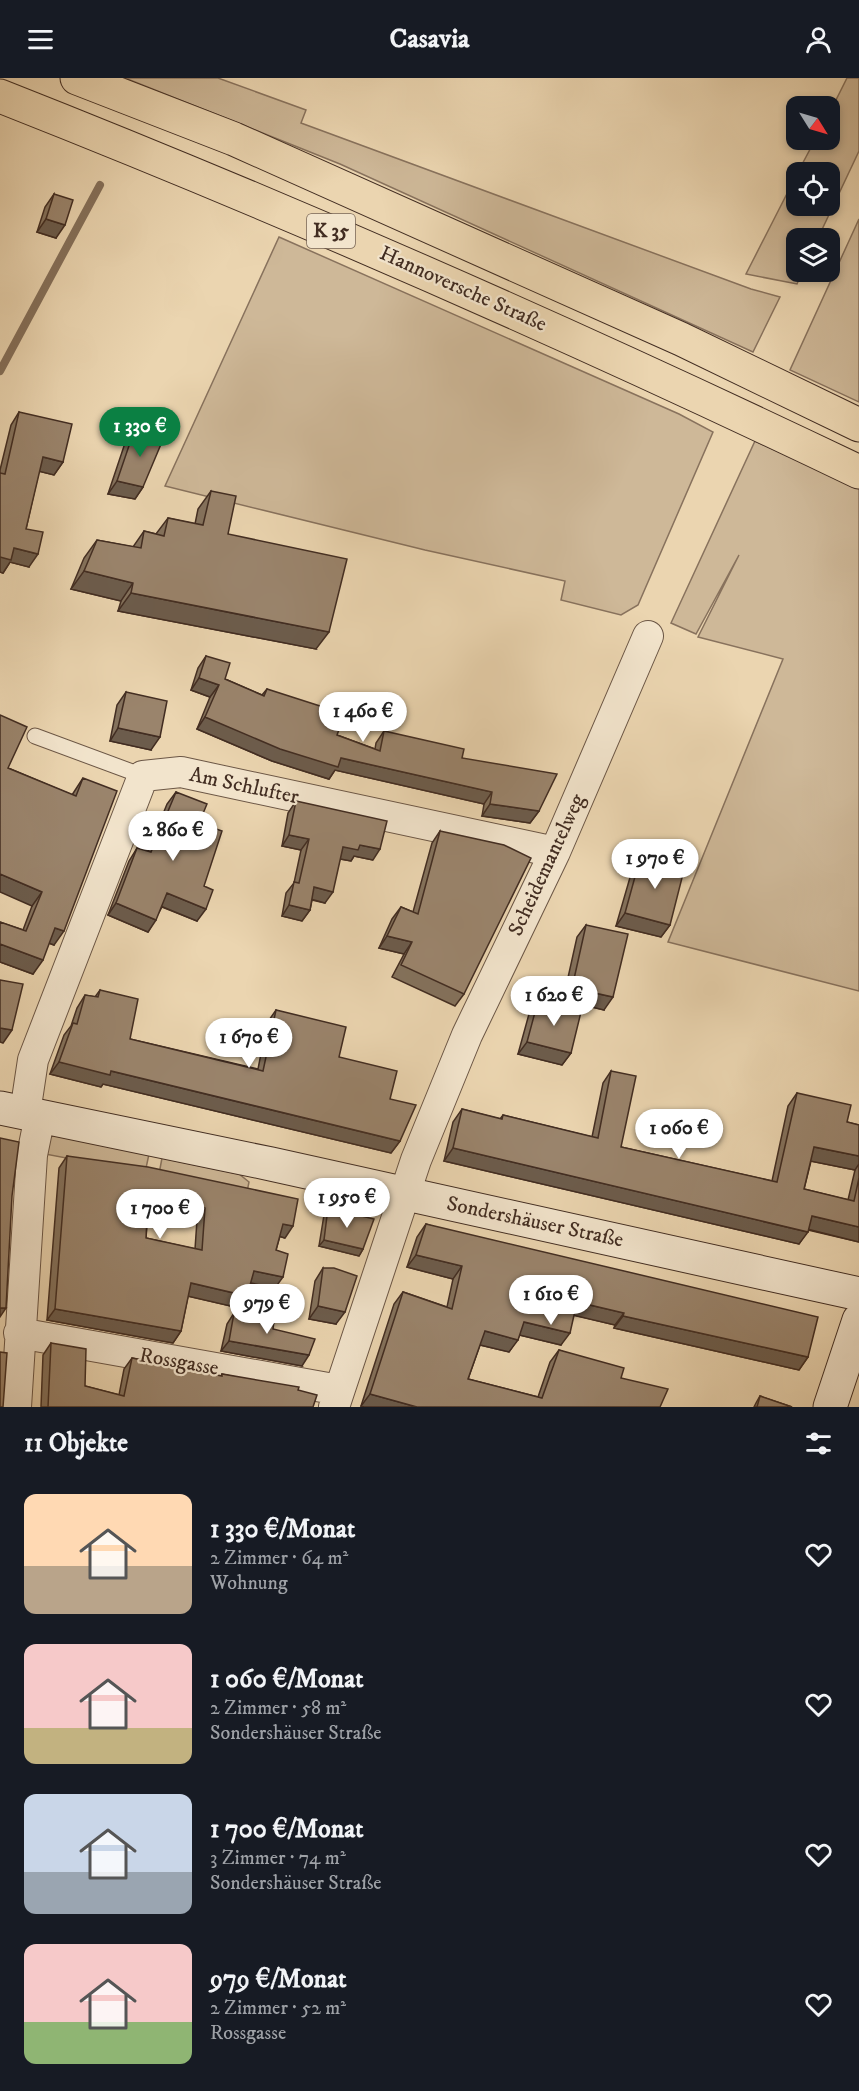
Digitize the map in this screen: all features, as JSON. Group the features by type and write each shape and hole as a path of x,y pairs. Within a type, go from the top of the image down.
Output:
{"highway":[{"name":"Hannoversche Straße","path":"77,78 234,139 681,339 859,425"},
{"name":"Hannoversche Straße","path":"0,96 212,180 658,376 859,472"}],"street":[{"name":"Scheidemantelweg","path":"337,1399 404,1193 467,1035 555,852 648,636"},
{"name":"Am Schlufter","path":"143,776 181,772 555,852"},
{"path":"16,1407 32,1155 22,1112 33,1060 143,776"},
{"name":"Sondershäuser Straße","path":"22,1112 404,1193 859,1294"},
{"path":"830,1407 859,1320"},
{"name":"Rossgasse","path":"19,1333 337,1399"}],"lane":[{"path":"35,736 143,776"}],"shaded area":[{"path":"125,78 218,78 306,110 301,123 751,289 780,297 753,352 340,164"},
{"path":"847,78 859,78 859,151 840,191 840,162 803,162 810,150 840,150 840,96 838,96"},
{"path":"786,196 786,216 828,216 823,228 786,228 786,282 746,274"},
{"path":"859,219 859,402 790,370 830,282 840,282 840,261"},
{"path":"279,237 679,414 713,432 638,605 621,615 561,600 565,581 425,550 165,486"},
{"path":"755,441 859,488 859,991 668,942 783,659 698,637 739,555 696,634 671,623"},
{"path":"54,1135 149,1154 145,1173 45,1154 50,1138"},
{"path":"162,1158 239,1174 249,1182 247,1192 159,1174"}],"building":[{"path":"54,194 73,200 65,225 46,219"},
{"path":"19,412 72,424 63,462 43,457 26,529 43,532 38,554 14,548 11,560 0,557 0,473 5,474"},
{"path":"134,431 164,437 143,487 117,481"},
{"path":"211,491 236,496 228,534 347,559 329,632 131,593 133,583 84,571 97,540 141,548 144,531 164,536 168,518 203,525"},
{"path":"206,656 230,663 225,679 264,696 267,689 345,714 337,735 380,751 384,731 464,749 462,758 557,774 539,811 490,804 492,792 341,758 338,767 280,749 205,717 219,685 199,678"},
{"path":"126,692 167,701 160,737 118,728"},
{"path":"0,715 27,727 8,768 76,796 83,778 117,791 64,931 55,928 43,960 0,944 0,922 26,931 42,892 0,874"},
{"path":"176,792 207,804 199,823 222,831 204,886 213,890 206,909 167,893 156,920 116,903 137,848 151,852"},
{"path":"296,801 387,821 380,849 360,845 358,850 343,847 333,892 314,887 310,910 289,905 294,882 299,883 309,839 289,835"},
{"path":"440,831 504,845 531,858 464,994 401,965 412,942 387,936 401,907 418,914"},
{"path":"641,855 685,866 670,925 625,913"},
{"path":"586,925 628,934 613,997 572,988"},
{"path":"0,980 23,984 12,1030 0,1028"},
{"path":"100,990 138,999 130,1039 263,1071 276,1010 346,1027 339,1057 397,1071 390,1099 416,1105 400,1141 111,1071 110,1075 59,1062 73,1023 77,1024 85,995 98,997"},
{"path":"538,1001 581,1012 571,1053 527,1042"},
{"path":"611,1071 636,1076 621,1147 777,1182 797,1093 851,1105 847,1122 859,1125 859,1156 814,1147 804,1189 854,1201 859,1178 859,1227 812,1216 808,1232 453,1148 462,1109 502,1119 503,1115 598,1138"},
{"path":"0,1138 19,1142 12,1196 6,1308 0,1308"},
{"path":"67,1156 148,1167 298,1199 293,1226 283,1224 276,1250 288,1254 283,1277 254,1271 247,1296 191,1283 181,1331 55,1309","holes":["148,1198 205,1208 202,1250 146,1238"]},
{"path":"328,1208 374,1219 363,1249 324,1240"},
{"path":"426,1224 818,1317 808,1357 623,1316 624,1313 577,1302 570,1333 524,1322 518,1340 485,1331 468,1379 542,1398 559,1350 624,1368 621,1378 668,1389 660,1407 417,1407 370,1394 403,1292 452,1309 462,1266 416,1255"},
{"path":"323,1268 334,1268 357,1276 345,1312 318,1306"},
{"path":"234,1313 274,1321 273,1329 315,1339 309,1355 229,1341"},
{"path":"51,1343 86,1349 85,1386 124,1396 132,1358 222,1376 222,1374 299,1387 298,1390 317,1395 313,1407 48,1407"},
{"path":"0,1352 7,1353 3,1407 0,1407"},
{"path":"760,1396 792,1407 757,1407"}],"waterway":[{"path":"0,371 100,185"}]}
